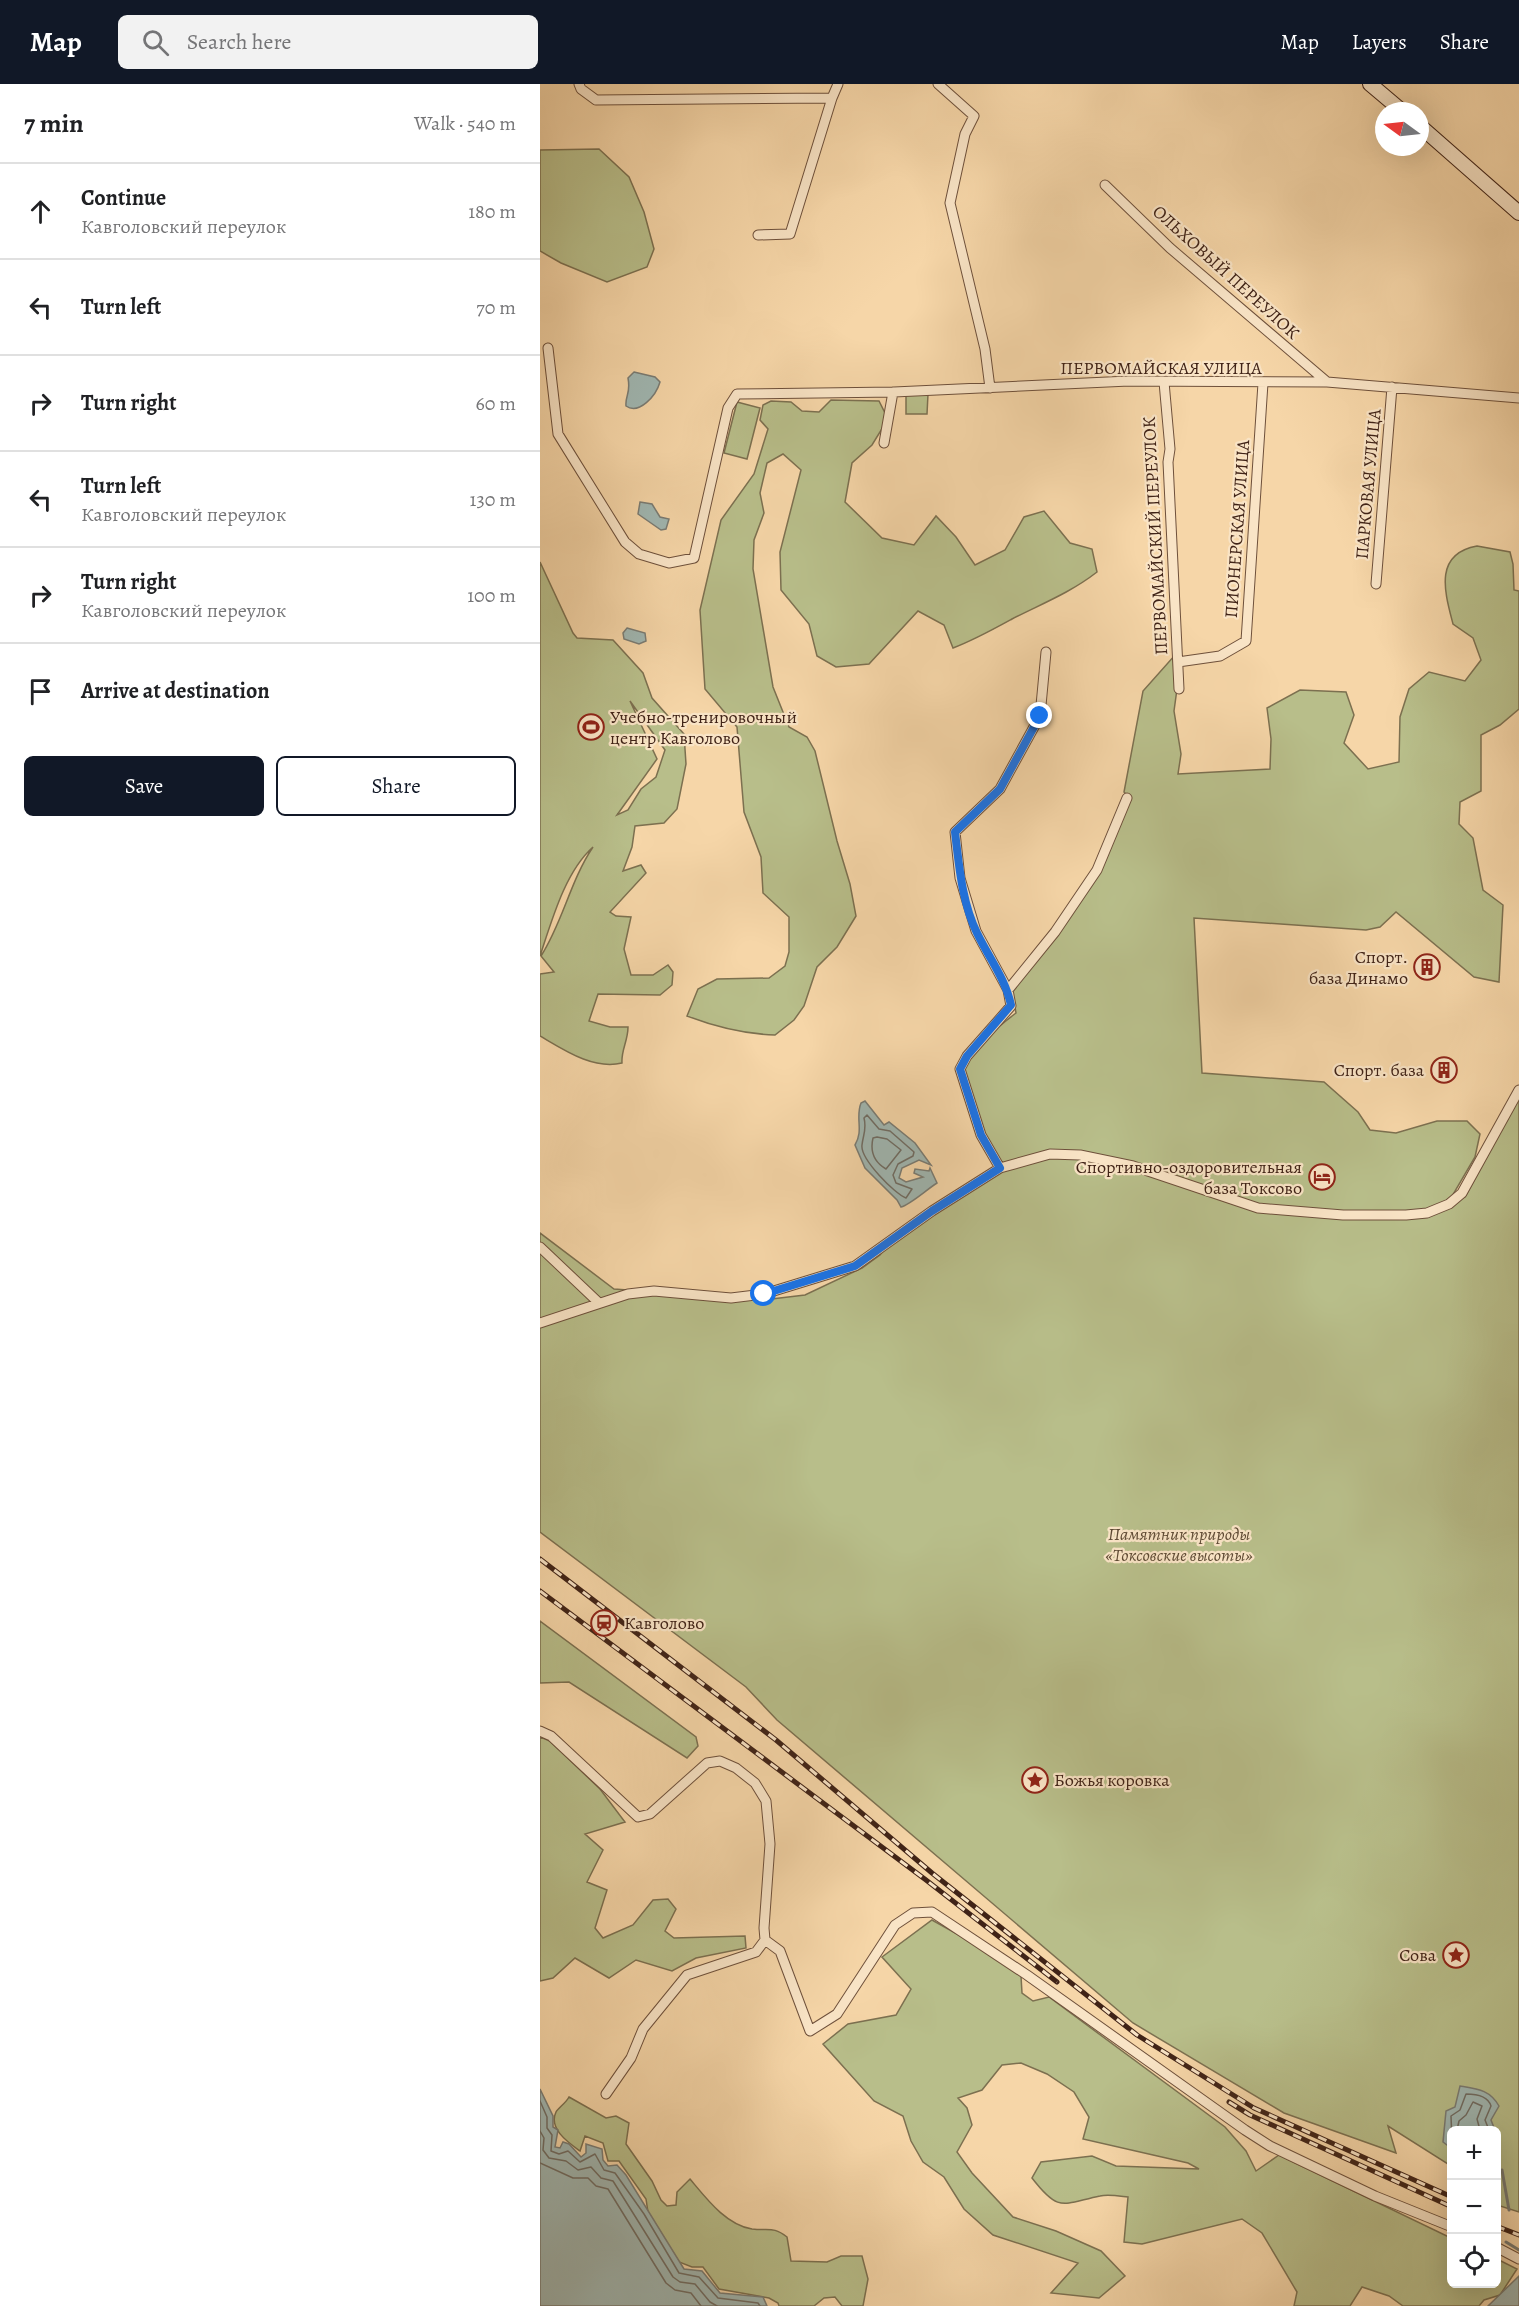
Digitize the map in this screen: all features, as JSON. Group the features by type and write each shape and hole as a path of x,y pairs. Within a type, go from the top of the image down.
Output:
{"main road":[{"path":"1370,84 1391,102"},
{"path":"1429,134 1519,213"}],"street":[{"path":"579,84 580,89 596,100 832,98"},
{"path":"758,235 790,234 838,84"},
{"path":"938,84 974,116 965,134 950,203 985,349 990,388"},
{"name":"ОЛЬХОВЫЙ ПЕРЕУЛОК","path":"1105,185 1170,248 1327,382"},
{"name":"ПЕРВОМАЙСКАЯ УЛИЦА","path":"548,348 558,434 631,549 669,563 694,558 728,408 737,394 803,395 1164,382 1327,382 1519,398"},
{"name":"ПЕРВОМАЙСКИЙ ПЕРЕУЛОК","path":"1164,382 1170,449 1168,462 1179,689"},
{"name":"ПИОНЕРСКАЯ УЛИЦА","path":"1178,662 1220,656 1246,641 1263,383"},
{"name":"ПАРКОВАЯ УЛИЦА","path":"1376,584 1392,387"},
{"path":"884,442 892,392"},
{"path":"1000,1168 981,1135 960,1069 967,1056 1011,1005 1008,990 976,932 960,878 955,832 1000,789 1040,716 1046,652"},
{"path":"1008,990 1055,932 1097,870 1127,798"},
{"path":"540,1323 628,1294 654,1291 731,1298 764,1294 855,1266 932,1211 1000,1168 1050,1154 1080,1155 1132,1166 1258,1208 1374,1216 1427,1213 1449,1204 1462,1193 1519,1090"},
{"path":"540,1247 598,1302"},
{"path":"540,1731 551,1736 638,1817 650,1815 707,1763 720,1761 736,1768 755,1783 766,1801 770,1844 765,1940 756,1952 687,1975 643,2029 631,2058 606,2094"},
{"path":"765,1940 780,1951 810,2031 837,2014 895,1925 913,1913 932,1912 1027,1975 1270,2146 1376,2196 1447,2225"},
{"path":"1501,2249 1519,2259"}],"green space":[{"path":"599,149 629,177 644,212 654,249 647,267 607,282 561,263 540,251 540,150"},
{"path":"906,394 928,394 927,414 906,414"},
{"path":"831,400 879,401 888,419 872,445 852,463 845,502 882,538 914,545 936,516 956,537 975,565 1005,550 1024,517 1044,511 1070,543 1092,549 1097,572 1066,592 953,648 944,625 918,611 869,664 836,667 817,656 809,624 781,590 780,552 801,470 783,454 767,463 760,493 764,513 754,540 753,569 773,687 789,727 807,737 815,751 850,884 856,916 837,947 817,967 804,1006 794,1020 775,1035 752,1033 719,1027 687,1016 698,989 717,979 769,978 785,966 789,952 789,917 763,893 761,857 744,812 737,727 705,689 700,610 721,520 754,474 768,429 760,420 763,405 771,401 791,402 802,411 819,412"},
{"path":"737,402 760,408 747,459 724,453"},
{"name":"Памятник природы «Токсовские высоты»","path":"1477,546 1510,552 1514,590 1519,591 1519,709 1500,725 1481,735 1481,791 1460,802 1459,824 1473,838 1483,890 1503,905 1499,982 1474,977 1396,912 1380,927 1366,930 1194,918 1202,1073 1324,1082 1358,1112 1370,1130 1396,1133 1437,1121 1467,1121 1480,1134 1475,1157 1448,1203 1465,1197 1519,1098 1519,2212 1501,2206 1501,2126 1447,2126 1447,2163 1388,2126 1396,2153 1284,2113 1133,2023 777,1720 746,1687 540,1532 540,1233 614,1289 763,1300 805,1295 862,1268 880,1255 892,1240 1002,1171 984,1135 963,1069 986,1038 1016,1013 1012,990 1079,902 1129,797 1124,792 1143,691 1175,655 1177,689 1174,711 1181,754 1178,774 1270,769 1271,739 1267,708 1300,690 1346,692 1354,715 1344,743 1368,769 1399,762 1400,717 1409,689 1429,672 1465,681 1481,660 1473,638 1453,624 1445,588 1448,566 1463,550"},
{"path":"540,562 577,638 613,640 643,673 652,698 684,734 686,764 677,809 664,823 635,826 632,847 623,871 641,865 646,873 610,912 616,916 631,917 624,949 631,975 653,975 668,965 673,972 672,985 660,995 598,994 589,1021 610,1027 628,1027 622,1063 600,1064 590,1061 569,1053 540,1036 540,974 554,972 541,956 549,943 578,874 593,847 583,857 567,883 540,956","holes":["630,701 665,750 656,777 641,789 628,810 617,815 657,759"]},
{"path":"540,1621 696,1737 698,1746 687,1758 569,1682 540,1683"},
{"path":"540,1737 550,1741 600,1789 625,1822 585,1834 603,1850 587,1882 607,1890 595,1928 603,1938 633,1925 653,1900 668,1899 676,1909 665,1931 674,1938 745,1936 746,1948 696,1958 672,1971 636,1960 609,1978 575,1958 553,1978 540,1981"},
{"path":"932,1920 1002,1959 1021,1976 1022,1993 1033,2001 1049,1997 1225,2127 1246,2151 1256,2171 1279,2155 1447,2236 1447,2288 1501,2288 1501,2261 1517,2269 1500,2295 1484,2300 1479,2306 1403,2306 1389,2296 1362,2287 1350,2306 1294,2306 1297,2292 1262,2233 1242,2219 1142,2244 1124,2242 1128,2197 1106,2195 1069,2203 1055,2201 1032,2178 1041,2162 1092,2156 1116,2166 1199,2169 1188,2163 1083,2139 1089,2117 1074,2092 1047,2074 1021,2063 1002,2065 982,2090 958,2098 967,2108 972,2125 957,2152 972,2173 1013,2217 1056,2231 1101,2251 1125,2276 1099,2298 1051,2293 1078,2263 993,2235 964,2209 944,2177 923,2162 911,2141 903,2116 874,2101 823,2044 848,2024 896,2015 911,1989 882,1957"},
{"path":"569,2097 606,2118 616,2116 629,2123 626,2144 667,2206 676,2205 677,2192 690,2179 717,2210 734,2222 752,2229 774,2230 787,2237 791,2261 827,2262 841,2256 862,2256 868,2279 863,2306 842,2306 835,2297 824,2298 814,2306 779,2306 769,2298 719,2289 703,2267 692,2267 679,2262 648,2212 646,2199 619,2161 608,2161 603,2143 585,2136 580,2151 565,2140 557,2130 554,2118 556,2112"}],"water":[{"path":"634,372 655,377 660,382 655,393 646,403 631,408 626,406 628,378"},
{"path":"640,502 652,504 660,517 669,519 666,529 661,530 638,514"},
{"path":"627,628 645,633 646,641 639,644 624,639 623,633"},
{"path":"865,1101 884,1125 889,1122 915,1143 931,1165 919,1160 902,1168 899,1178 906,1182 923,1177 914,1173 915,1169 929,1171 930,1168 937,1183 901,1207 897,1200 865,1168 855,1145 859,1134 859,1108"},
{"path":"1460,2086 1487,2093 1499,2106 1491,2120 1493,2126 1447,2126 1447,2145 1443,2142 1446,2111 1455,2107"},
{"path":"540,2089 553,2116 553,2127 558,2130 555,2147 560,2148 563,2142 569,2144 581,2157 586,2153 586,2144 602,2149 603,2160 608,2166 617,2165 626,2175 684,2269 702,2271 720,2293 763,2297 767,2306 540,2306"},
{"path":"1519,2276 1519,2306 1488,2306"}],"waterway":[{"path":"1502,2170 1509,2210"},
{"path":"1506,2242 1519,2250"}],"railway":[{"path":"540,1559 776,1740 932,1873 1137,2035 1254,2108 1447,2195"},
{"path":"540,1591 926,1880 1057,1982"},
{"path":"1229,2102 1250,2115 1447,2205"},
{"path":"1501,2228 1519,2235"}],"place":[{"name":"Учебно-тренировочный центр Кавголово","path":"591,727"},
{"name":"Спорт. база Динамо","path":"1427,967"},
{"name":"Спорт. база","path":"1444,1070"},
{"name":"Спортивно-оздоровительная база Токсово","path":"1322,1177"},
{"name":"Кавголово","path":"604,1623"},
{"name":"Божья коровка","path":"1035,1780"},
{"name":"Сова","path":"1456,1955"}],"route":[{"path":"764,1294 855,1266 932,1211 1000,1168 981,1135 960,1069 967,1056 1011,1005 1008,990 976,932 960,878 955,832 1000,789 1040,716"}]}
